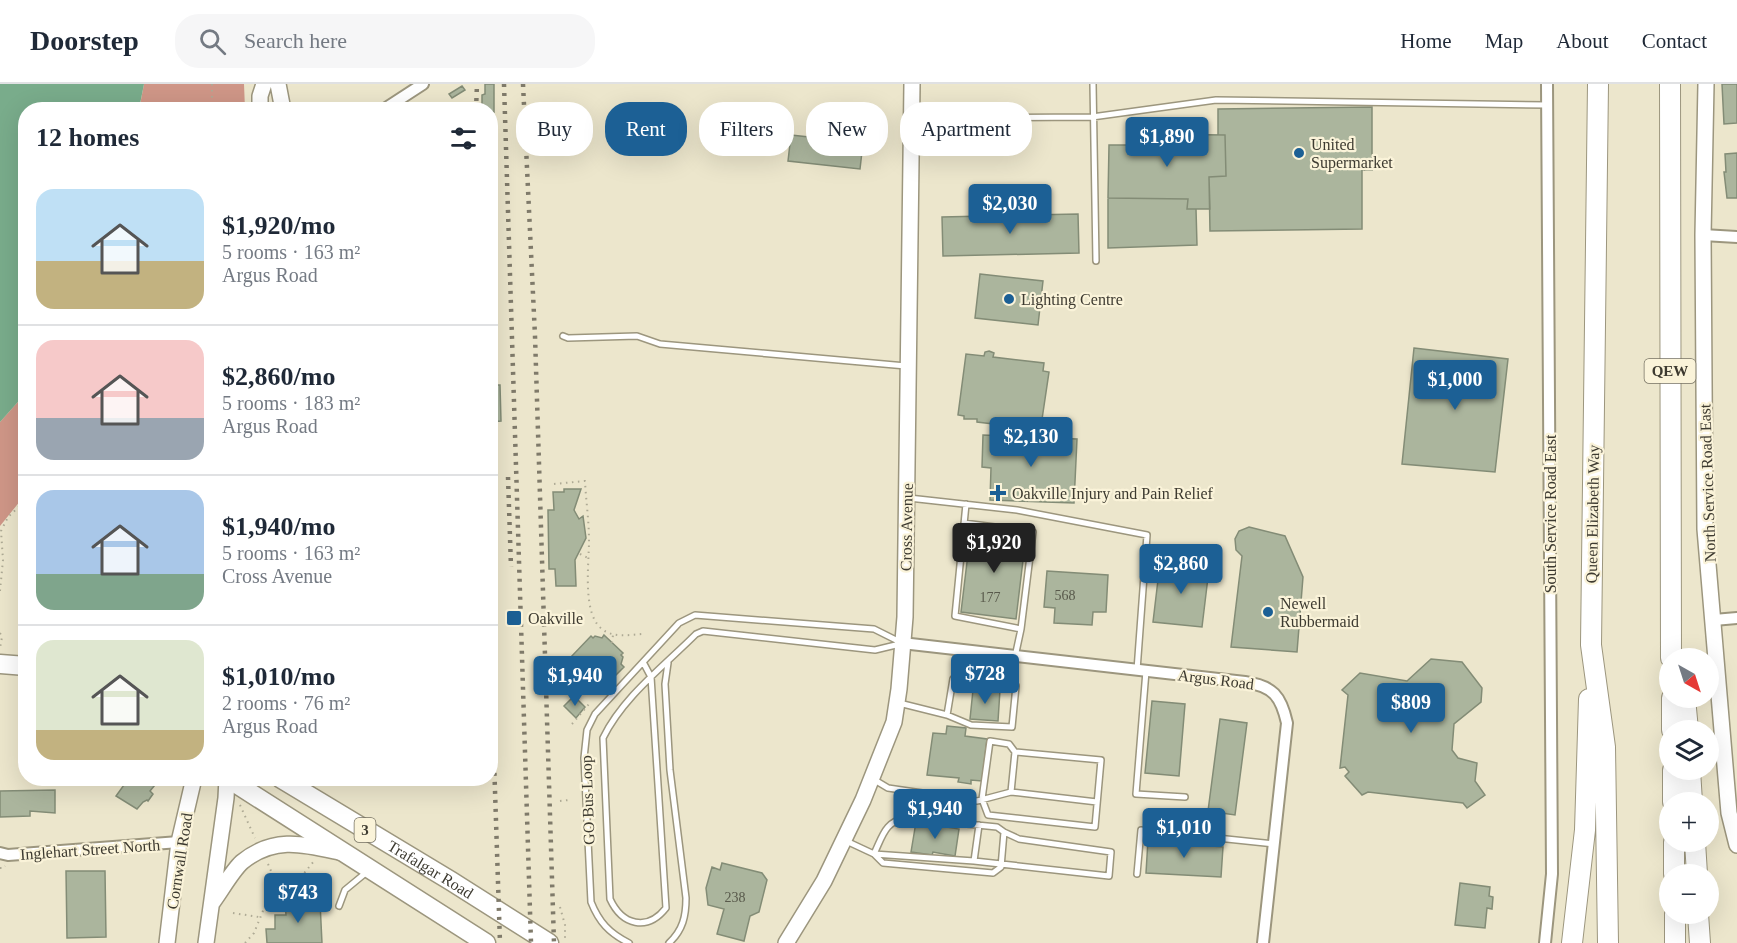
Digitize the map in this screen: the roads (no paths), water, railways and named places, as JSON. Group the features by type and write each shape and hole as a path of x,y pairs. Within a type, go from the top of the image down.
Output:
{"highway":[{"name":"Queen Elizabeth Way","path":"1598,84 1590,645 1605,747 1608,943"},
{"name":"QEW","path":"1670,84 1671,648"},
{"path":"1670,571 1680,606 1682,648"},
{"path":"1572,943 1585,830 1590,645"},
{"path":"1675,924 1675,943"},
{"path":"1699,924 1700,943"}],"main road":[{"path":"0,664 18,665"},
{"name":"Trafalgar Road","path":"239,786 486,943"},
{"name":"Trafalgar Road","path":"293,786 451,880 549,943"}],"street":[{"path":"260,102 264,84"},
{"path":"278,84 281,102"},
{"path":"395,102 423,84"},
{"name":"Cross Avenue","path":"912,84 912,102"},
{"name":"South Service Road East","path":"1545,943 1552,874 1547,84"},
{"name":"North Service Road East","path":"1706,84 1703,235 1705,529 1729,813 1737,845"},
{"name":"Cross Avenue","path":"786,943 824,881 872,779 894,722 905,617 911,156"},
{"path":"1703,235 1737,237"},
{"path":"1714,620 1737,618"},
{"name":"Argus Road","path":"902,643 1267,687 1283,706 1287,723 1263,943"},
{"name":"Cornwall Road","path":"167,943 179,842 192,786"},
{"path":"206,943 227,786"},
{"name":"Inglehart Street North","path":"0,853 8,855 179,842"},
{"path":"210,905 241,863 261,850 289,843 340,852"}],"lane":[{"path":"1093,84 1096,261"},
{"path":"1032,117 1092,117 1216,100 1547,105"},
{"path":"563,336 637,336 660,344 908,366"},
{"path":"906,498 1017,510 1147,535 1136,794 1185,796"},
{"path":"966,504 955,616 1022,629"},
{"path":"964,523 1033,532 1022,629 1009,686"},
{"name":"GO Bus Loop","path":"629,943 613,935 598,919 591,902 584,758 587,730 595,714 679,623 695,615 874,629 902,643"},
{"path":"643,662 651,677 666,908 658,918 643,923 631,922 621,915 614,908 610,899 603,738 612,720 651,677 696,634 703,631 875,650 902,643"},
{"path":"669,661 665,684 670,770 686,898 686,915 676,937 669,943"},
{"path":"897,703 947,715 971,725 1012,727 1016,686 953,679 947,715"},
{"path":"1011,792 1015,752 1010,744 990,741 982,800 988,814 1095,826 1101,760 1015,752"},
{"path":"872,779 888,788 977,801 1011,792 1097,802"},
{"path":"908,818 998,827 1019,839 1111,852 1109,876 974,861 874,854 886,829 894,820 908,818"},
{"path":"974,861 979,825"},
{"path":"1137,874 1141,830 1274,843"},
{"path":"844,839 874,854 883,863 993,873 1001,867 1004,832"},
{"path":"339,906 345,890 369,870"}],"railway":[{"path":"476,102 477,84"},
{"path":"504,84 531,943"},
{"path":"523,84 535,336 554,943"},
{"path":"508,477 511,567"},
{"path":"495,786 500,943"}],"place":[{"name":"United Supermarket","path":"1299,153"},
{"name":"Lighting Centre","path":"1009,299"},
{"name":"Oakville Injury and Pain Relief","path":"998,493"},
{"name":"Newell Rubbermaid","path":"1268,612"},
{"name":"Oakville","path":"514,618"}]}
